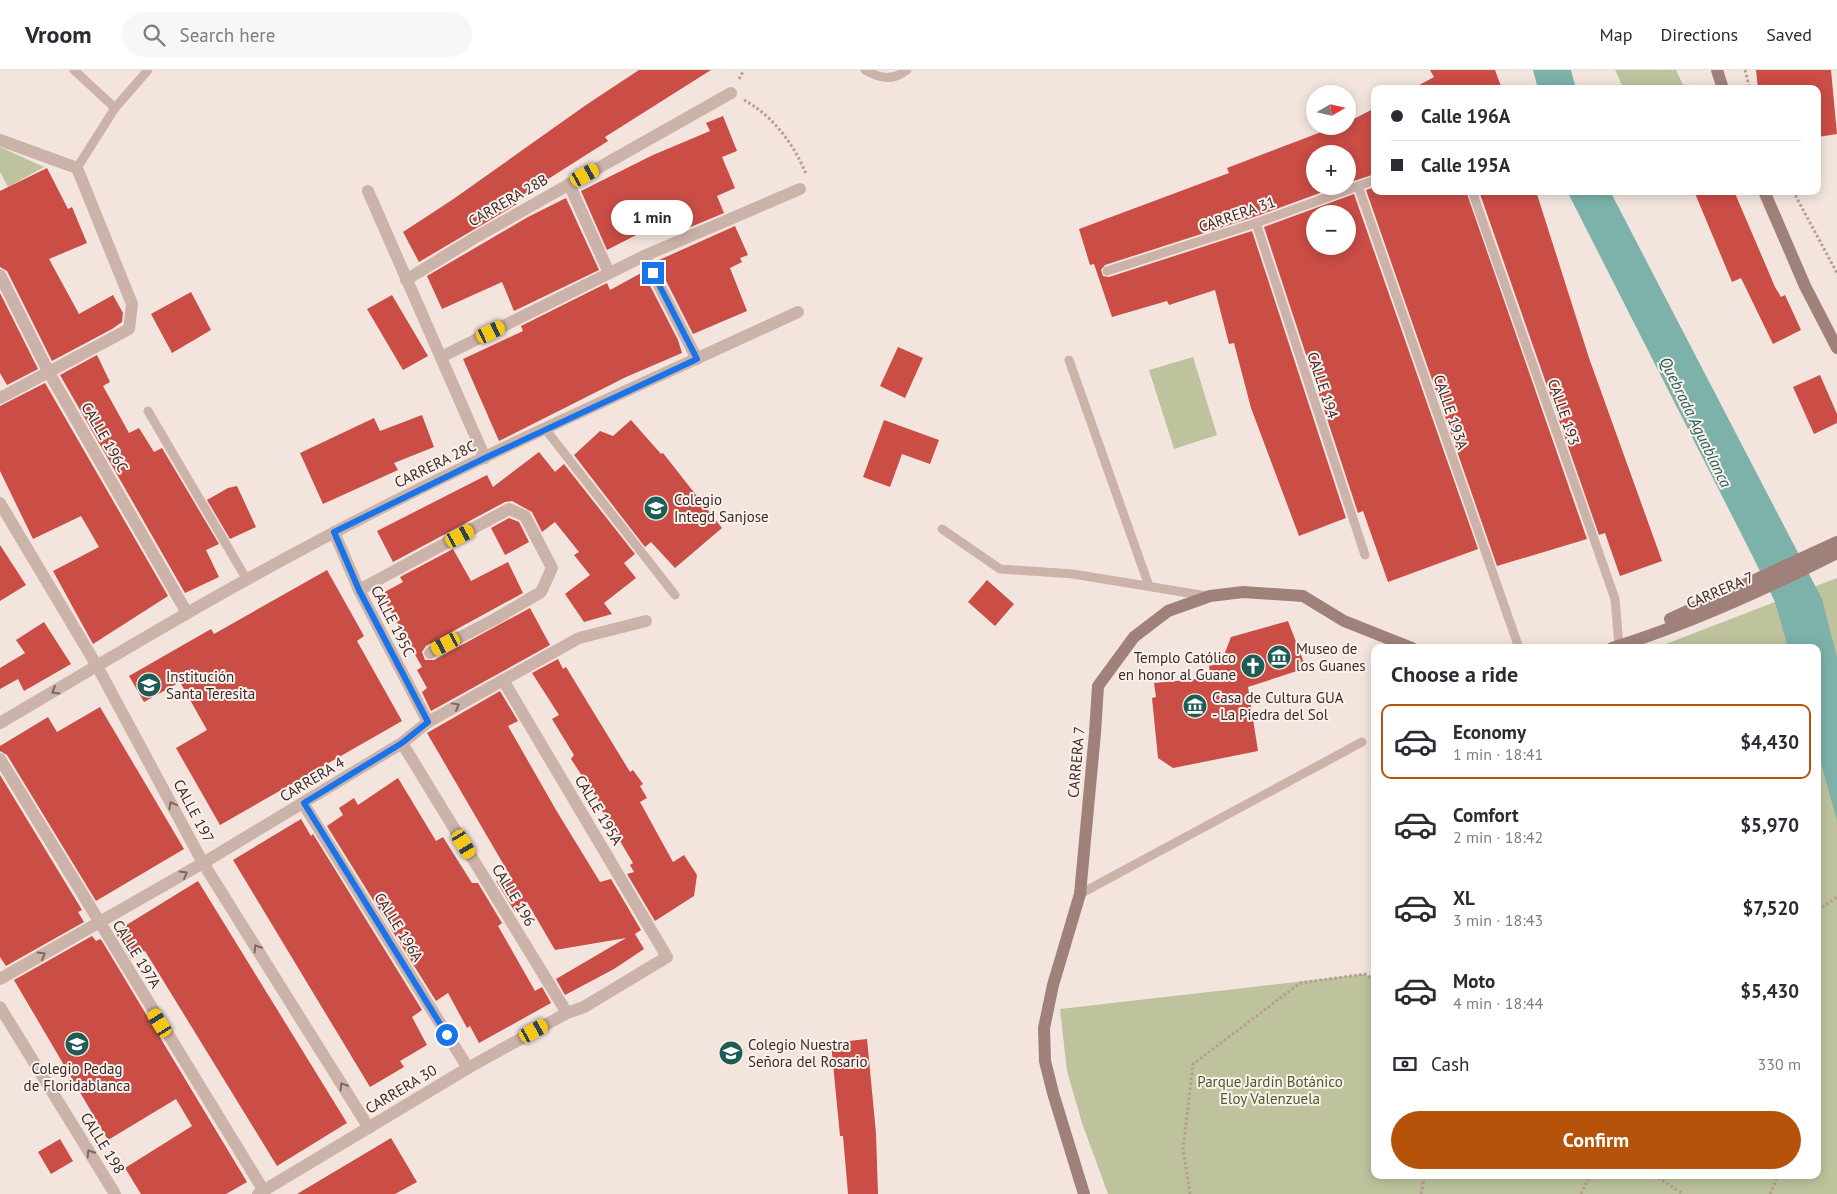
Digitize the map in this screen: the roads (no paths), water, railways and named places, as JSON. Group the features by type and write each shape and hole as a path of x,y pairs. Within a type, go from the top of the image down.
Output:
{"main road":[{"path":"1717,70 1722,85"},
{"path":"1766,195 1804,286 1837,348"},
{"name":"CARRERA 7","path":"1809,562 1837,542"},
{"name":"CARRERA 7","path":"1621,644 1660,633 1809,562 1837,553"},
{"name":"CARRERA 7","path":"1084,1194 1047,1069 1044,1028 1053,985 1080,894 1098,686 1134,637 1168,611 1210,596 1243,592 1303,596 1344,621 1402,644"}],"street":[{"name":"CARRERA 28B","path":"406,280 569,184 731,93"},
{"path":"0,140 77,168 132,304 129,329 0,398"},
{"path":"569,184 609,273"},
{"path":"440,357 644,256 800,189"},
{"path":"368,191 485,458"},
{"path":"644,256 697,359"},
{"name":"CALLE 196C","path":"0,275 48,371 187,613"},
{"name":"CARRERA 28C","path":"0,723 187,613 334,532 485,458 798,312"},
{"name":"CALLE 197","path":"0,503 97,666 204,863 369,1128"},
{"path":"359,590 509,509 525,516 552,568 540,592 495,619 430,653"},
{"name":"CALLE 195C","path":"334,532 359,590 428,722"},
{"name":"CARRERA 4","path":"0,979 204,863 402,743 428,722 502,680 579,638 646,621"},
{"name":"CALLE 195A","path":"502,680 667,956"},
{"name":"CALLE 196","path":"402,743 567,1013"},
{"name":"CALLE 197A","path":"0,759 261,1192"},
{"name":"CALLE 196A","path":"304,803 468,1068"},
{"name":"CARRERA 30","path":"261,1192 468,1068 567,1013 584,1007 667,956"},
{"name":"CALLE 198","path":"0,1007 115,1194"}],"lane":[{"path":"74,70 115,108"},
{"path":"77,168 115,108 148,70"},
{"path":"865,70 887,78 898,77 907,70"},
{"name":"CARRERA 31","path":"1107,271 1256,223 1371,181"},
{"name":"CALLE 193A","path":"1358,186 1518,644"},
{"name":"CALLE 193","path":"1473,195 1615,599 1615,644"},
{"name":"CALLE 194","path":"1256,223 1365,555"},
{"path":"1069,360 1148,586"},
{"path":"148,410 247,580"},
{"path":"546,430 675,595"},
{"path":"942,529 1000,569 1073,574 1210,596"},
{"path":"1080,894 1362,742"}],"water":[{"path":"1533,70 1571,70 1575,85 1537,85"},
{"name":"Quebrada Aguablanca","path":"1569,195 1612,195 1822,599 1837,657 1837,821 1821,763 1821,644 1787,644 1775,602"}],"place":[{"name":"Colegio Integd Sanjose","path":"656,508"},
{"name":"Museo de los Guanes","path":"1279,657"},
{"name":"Templo Católico en honor al Guane","path":"1253,666"},
{"name":"Institución Santa Teresita","path":"149,685"},
{"name":"Casa de Cultura GUA - La Piedra del Sol","path":"1195,706"},
{"name":"Colegio Pedag de Floridablanca","path":"77,1044"},
{"name":"Colegio Nuestra Señora del Rosario","path":"731,1053"}],"park label":[{"name":"Parque Jardín Botánico Eloy Valenzuela","path":"1270,1090"}]}
